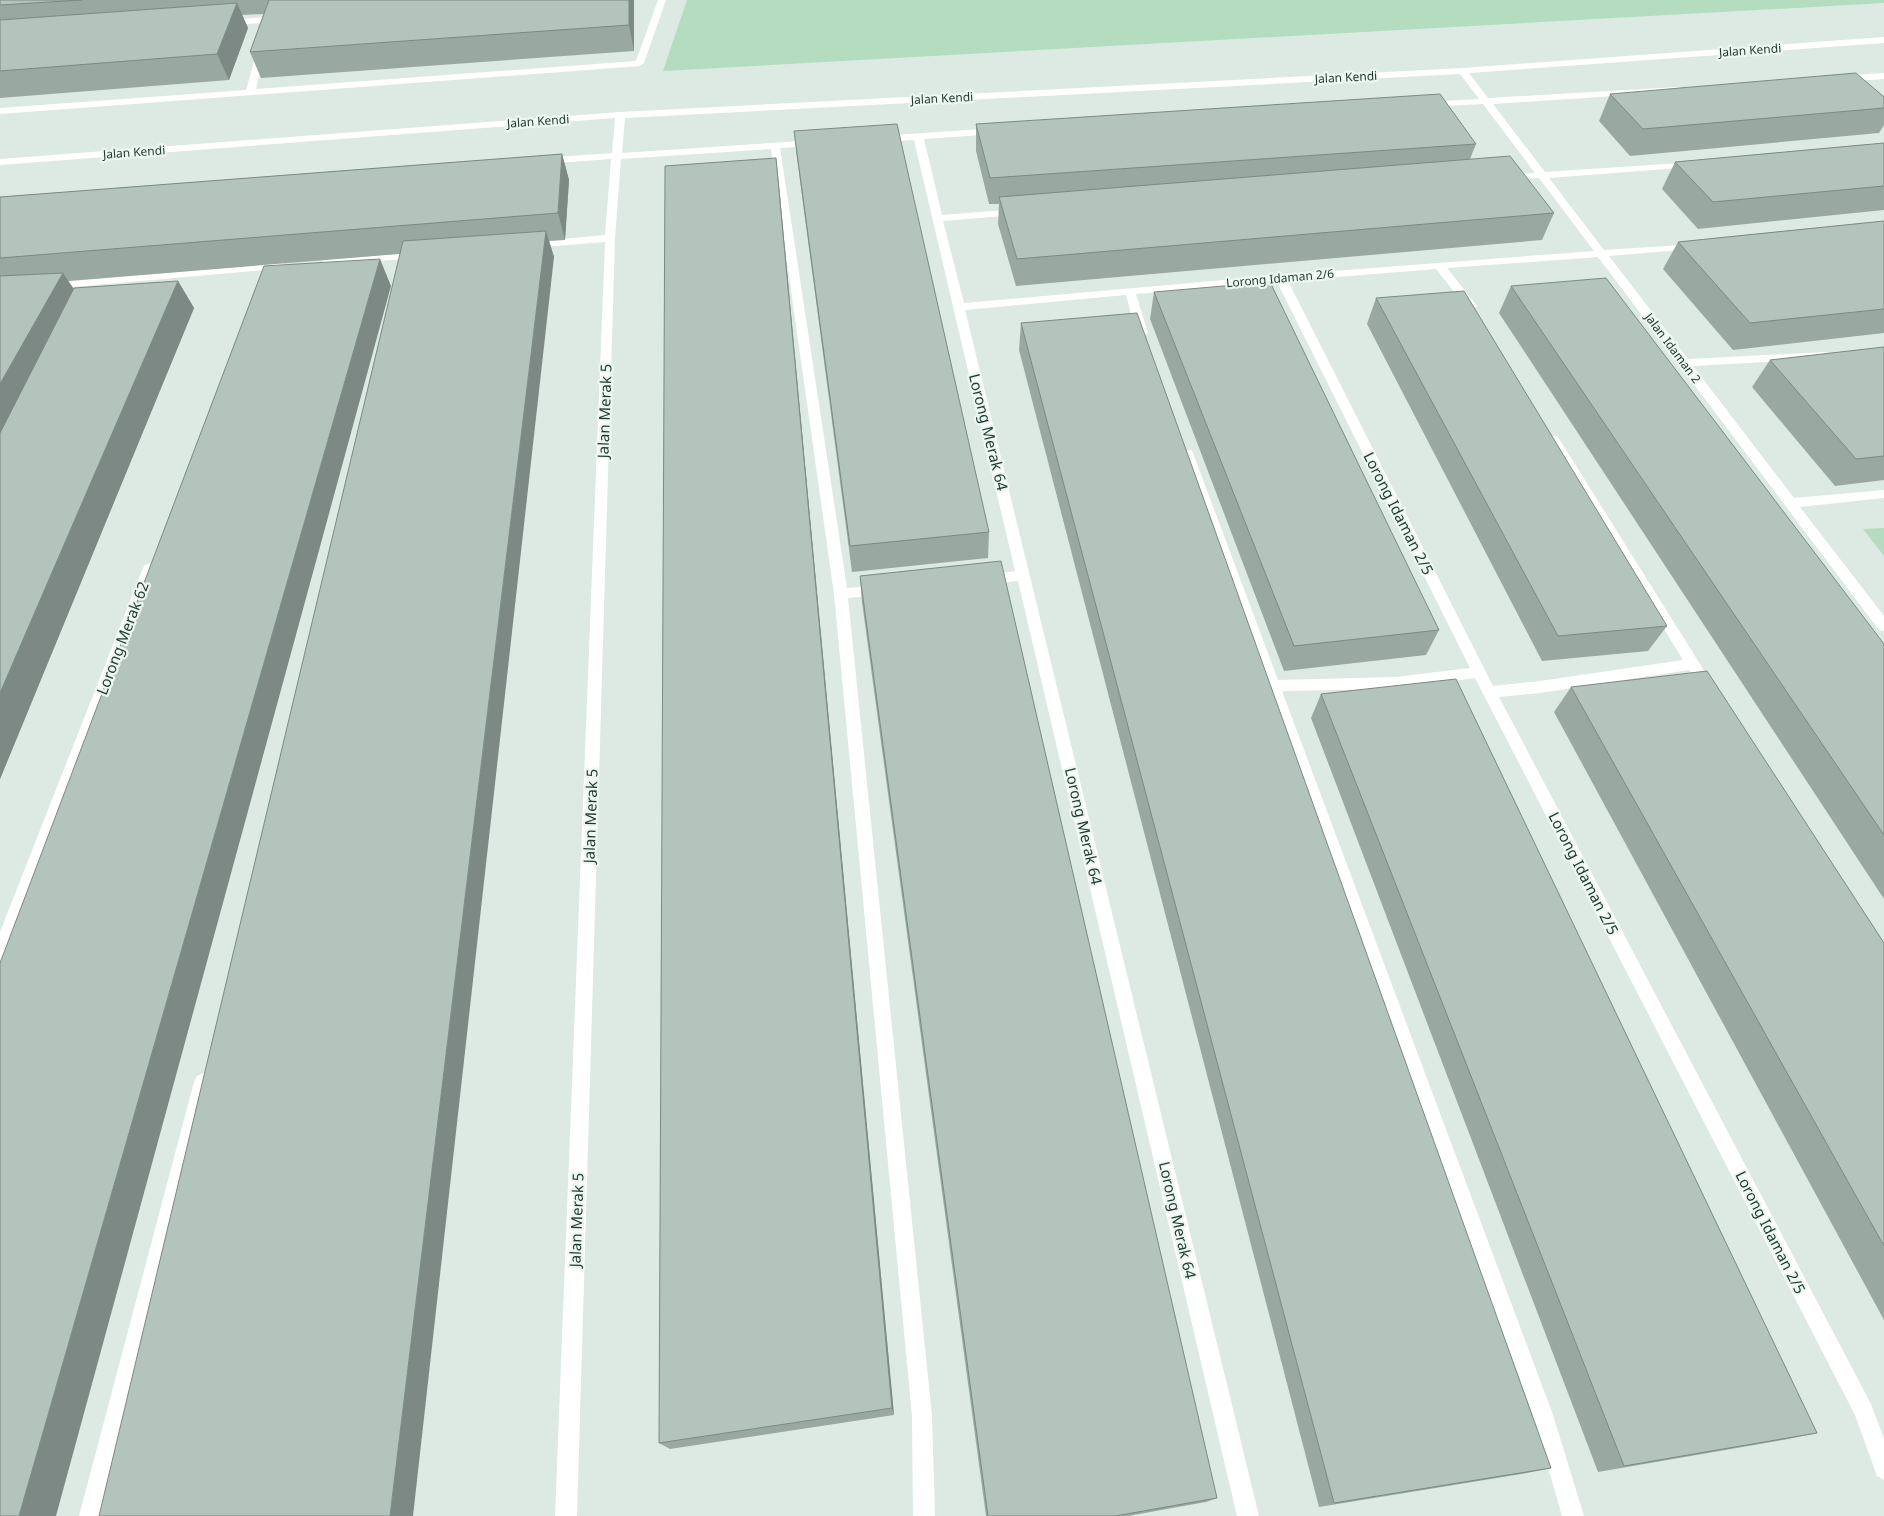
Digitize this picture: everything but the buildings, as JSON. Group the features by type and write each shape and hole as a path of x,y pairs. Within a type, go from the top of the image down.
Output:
{"street":[{"path":"0,111 640,63 662,0"},
{"path":"219,23 267,28 289,19"},
{"path":"250,93 267,28"},
{"name":"Jalan Kendi","path":"0,162 620,115 1463,71 1884,40"},
{"name":"Jalan Idaman 2","path":"1463,71 1884,626"},
{"path":"1834,79 1884,76"},
{"path":"1416,105 1685,89"},
{"name":"Jalan Merak 5","path":"566,1516 610,238 620,115"},
{"path":"870,139 1007,131"},
{"name":"Lorong Merak 64","path":"918,136 1248,1516"},
{"path":"528,162 823,142"},
{"path":"775,145 841,594 922,1416 924,1516"},
{"path":"1494,179 1707,163"},
{"path":"938,218 1023,212"},
{"path":"524,246 610,238"},
{"name":"Lorong Idaman 2/6","path":"959,307 1281,278 1709,245"},
{"path":"313,264 407,260 427,254"},
{"path":"37,287 294,265"},
{"path":"1439,266 1481,320"},
{"path":"259,286 266,268"},
{"name":"Lorong Idaman 2/5","path":"1281,278 1489,692 1864,1411 1884,1469"},
{"path":"85,298 93,283"},
{"path":"1130,291 1145,345"},
{"path":"1685,363 1838,354"},
{"path":"1548,429 1714,697"},
{"path":"1181,438 1544,1415 1573,1516"},
{"path":"1791,503 1884,494"},
{"name":"Lorong Merak 62","path":"0,954 155,555"},
{"path":"968,581 1024,574"},
{"path":"841,594 895,589"},
{"path":"1489,692 1692,664"},
{"path":"1274,686 1395,683 1479,672"},
{"path":"90,1516 208,1065"}],"green space":[{"path":"687,0 1884,0 1884,3 663,71"},
{"path":"1884,528 1884,556 1863,529"}]}
